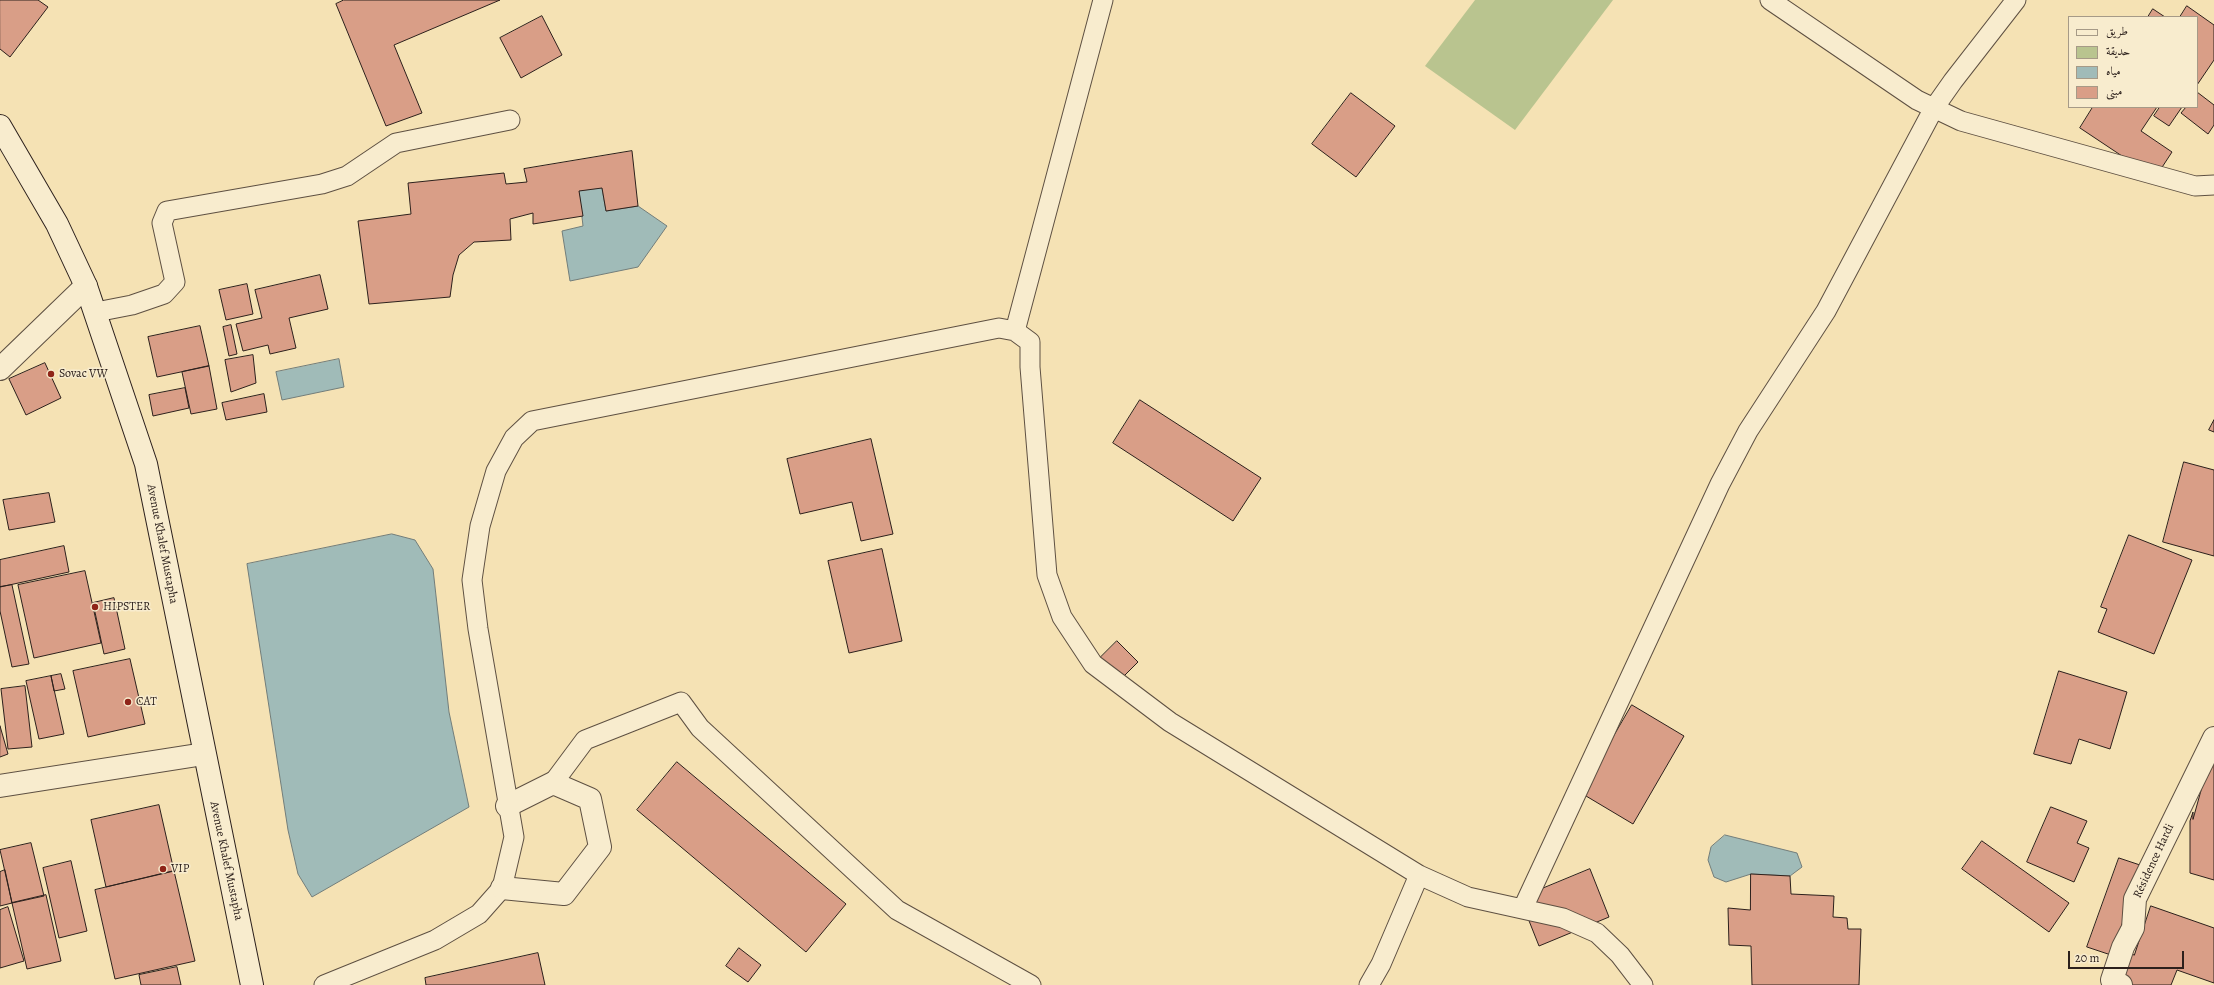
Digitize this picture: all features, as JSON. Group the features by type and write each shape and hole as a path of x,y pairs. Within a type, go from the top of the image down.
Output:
{"main road":[{"name":"Avenue Khalef Mustapha","path":"0,126 57,224 86,286 146,464 252,985"},
{"path":"0,369 86,286"},
{"name":"Résidence Hardi","path":"2121,985 2112,980 2123,947 2132,928 2135,899 2214,738"},
{"path":"0,786 204,754"},
{"path":"502,888 564,894 600,847 590,799 553,783 507,806"}],"lane":[{"path":"1015,331 1103,0"},
{"path":"1770,0 1917,100 1961,121 2195,186 2214,185"},
{"path":"1523,908 1720,484 1748,431 1826,311 1934,108 2016,0"},
{"path":"96,312 132,305 164,294 176,282 162,223 167,211 322,184 347,176 396,143 510,120"},
{"path":"324,985 435,940 479,914 502,888 514,837 507,806 478,629 472,580 480,526 496,471 514,438 519,433 532,421 999,328 1015,331 1030,342 1030,367 1047,575 1062,618 1093,664 1170,722 1419,875 1468,897 1563,918 1598,933 1620,955 1643,985"},
{"path":"553,783 585,740 681,702 700,728 897,910 1031,985"},
{"path":"1369,985 1381,964 1419,875"}],"green space":[{"path":"1475,0 1613,0 1515,130 1425,66"}],"water":[{"path":"602,188 606,211 638,206 667,226 638,267 570,281 562,231 583,226 579,191"},
{"path":"339,359 344,387 282,400 276,372"},
{"path":"392,534 415,540 433,569 449,712 469,807 312,897 298,874 288,830 247,564"},
{"path":"1725,835 1797,853 1802,867 1790,876 1751,874 1726,882 1714,877 1708,860 1711,847"}],"building":[{"path":"0,0 38,0 48,7 10,57 0,49"},
{"path":"344,0 500,0 394,45 422,113 386,126 336,4"},
{"path":"2187,6 2214,25 2214,60 2198,84 2198,16 2181,16"},
{"path":"2153,9 2164,16 2149,16"},
{"path":"542,16 562,55 521,78 500,38"},
{"path":"1351,93 1395,126 1356,177 1312,144"},
{"path":"2198,93 2214,105 2214,125 2208,134 2181,113 2185,108 2198,108"},
{"path":"2092,108 2156,108 2141,131 2172,152 2155,178 2080,128"},
{"path":"2159,108 2181,108 2169,126 2154,116"},
{"path":"632,151 638,206 606,211 602,188 579,191 583,216 533,224 533,213 510,219 511,240 474,242 459,255 453,275 450,297 369,304 358,221 411,214 408,183 504,173 506,184 527,182 524,169"},
{"path":"320,275 328,309 289,318 296,348 270,354 268,345 243,351 236,324 262,318 255,290"},
{"path":"247,284 253,314 226,320 219,290"},
{"path":"231,325 237,354 229,356 223,327"},
{"path":"200,326 209,366 157,377 148,337"},
{"path":"253,355 256,383 231,392 225,360"},
{"path":"45,363 61,398 26,415 9,379"},
{"path":"209,366 217,409 191,414 182,372"},
{"path":"185,388 189,408 153,416 149,395"},
{"path":"264,394 267,412 226,420 222,403"},
{"path":"1140,400 1261,478 1233,521 1113,443"},
{"path":"2214,420 2214,432 2209,430"},
{"path":"871,439 893,534 861,541 852,502 800,514 787,459"},
{"path":"2184,462 2214,470 2214,556 2163,542"},
{"path":"49,493 55,522 9,530 3,500"},
{"path":"2129,535 2192,560 2154,654 2098,632 2107,609 2101,607"},
{"path":"64,546 69,572 0,587 0,560"},
{"path":"882,549 902,641 849,653 828,561"},
{"path":"85,571 101,643 34,658 18,585"},
{"path":"12,585 29,664 12,667 0,611 0,587"},
{"path":"114,598 125,649 104,654 93,603"},
{"path":"1117,641 1138,662 1119,681 1098,660"},
{"path":"130,659 145,724 88,737 73,671"},
{"path":"2059,671 2127,692 2110,749 2079,739 2071,764 2034,754"},
{"path":"61,674 65,689 54,691 51,676"},
{"path":"51,676 64,734 39,739 26,681"},
{"path":"25,686 32,747 8,749 1,689"},
{"path":"1632,705 1684,736 1633,824 1581,793"},
{"path":"0,726 8,754 0,757"},
{"path":"677,762 846,904 806,952 637,810"},
{"path":"2209,763 2214,764 2214,880 2190,873 2190,821 2193,812 2193,819"},
{"path":"159,805 174,871 106,887 91,820"},
{"path":"2051,807 2087,821 2077,843 2089,848 2074,882 2027,862"},
{"path":"1982,841 2069,903 2049,932 1962,869"},
{"path":"31,843 44,896 12,903 0,850"},
{"path":"2119,858 2143,866 2111,955 2087,947"},
{"path":"71,861 87,931 59,938 43,868"},
{"path":"1590,869 1609,917 1539,946 1520,898"},
{"path":"5,870 12,903 0,906 0,872"},
{"path":"174,871 195,961 115,979 95,890"},
{"path":"1751,874 1790,876 1791,894 1834,896 1833,917 1847,918 1848,929 1861,929 1859,985 1752,985 1751,946 1729,945 1728,908 1750,910"},
{"path":"46,895 61,961 27,969 12,903"},
{"path":"2151,906 2214,928 2214,983 2177,970 2171,985 2128,985 2120,982 2130,953 2134,955"},
{"path":"8,907 24,961 0,968 0,910"},
{"path":"739,948 761,965 748,982 726,966"},
{"path":"538,953 545,985 426,985 425,978"},
{"path":"177,967 181,985 141,985 139,975"}],"place":[{"name":"Sovac VW","path":"51,374"},
{"name":"HIPSTER","path":"95,607"},
{"name":"CAT","path":"128,702"},
{"name":"VIP","path":"163,869"}]}
